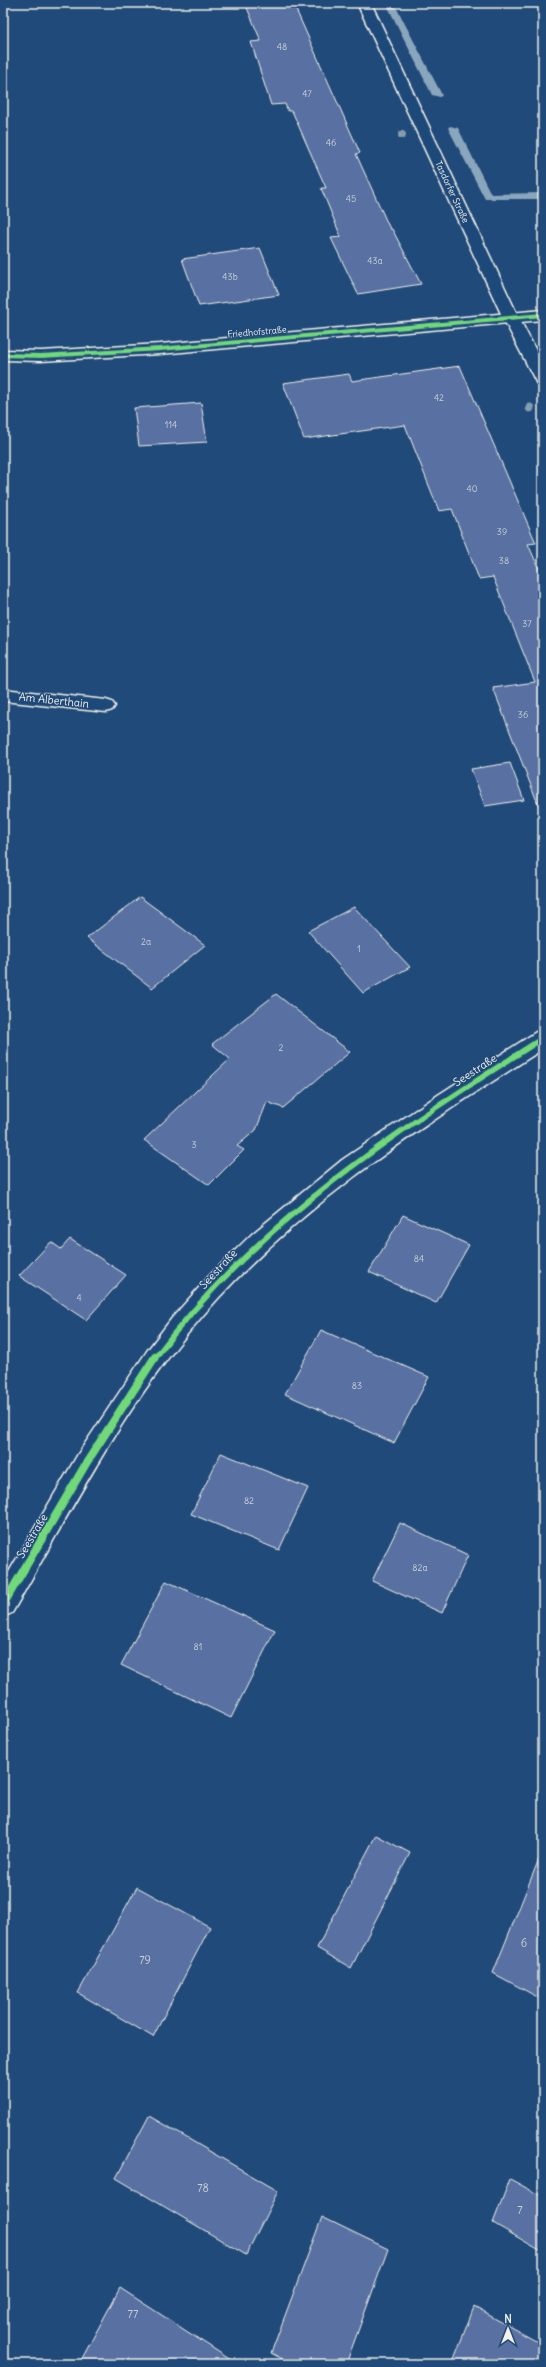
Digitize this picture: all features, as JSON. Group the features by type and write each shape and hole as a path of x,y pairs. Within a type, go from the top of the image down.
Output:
{"street":[{"name":"Tasdorfer Straße","path":"364,3 511,318 543,380"},
{"name":"Friedhofstraße","path":"3,355 41,356 160,349 543,315"},
{"name":"Seestraße","path":"3,1605 121,1407 180,1325 233,1266 287,1214 376,1147 543,1038"}],"lane":[{"name":"Am Alberthain","path":"3,695 106,706"}],"building":[{"path":"245,3 293,3 360,153 356,154 390,229 392,229 421,284 358,294 331,238 341,237 321,188 326,188 292,111 288,111 285,104 271,105 251,42 261,41"},
{"path":"260,248 279,295 199,306 182,259"},
{"path":"460,366 536,543 528,544 543,578 543,808 540,809 493,688 535,682 493,577 479,579 452,509 439,511 405,425 304,439 283,383 349,374 352,381"},
{"path":"201,403 207,442 139,446 134,408"},
{"path":"510,763 524,800 485,806 471,769"},
{"path":"140,897 205,945 152,988 87,938"},
{"path":"354,907 410,967 363,993 308,931"},
{"path":"276,994 350,1052 283,1108 267,1102 256,1130 237,1146 244,1150 209,1185 144,1140 230,1059 212,1044"},
{"path":"403,1215 469,1245 436,1303 369,1272"},
{"path":"70,1239 126,1275 86,1320 19,1276 51,1242 61,1249"},
{"path":"321,1330 429,1377 394,1443 285,1394"},
{"path":"221,1453 308,1488 279,1550 191,1514"},
{"path":"400,1523 468,1555 442,1613 372,1581"},
{"path":"166,1581 275,1630 231,1718 121,1665"},
{"path":"376,1835 410,1853 351,1968 317,1948"},
{"path":"541,1854 543,1854 543,2000 493,1973"},
{"path":"137,1887 210,1927 153,2037 78,1993"},
{"path":"149,2116 278,2191 246,2255 116,2178"},
{"path":"510,2179 543,2197 543,2252 493,2223"},
{"path":"322,2217 388,2249 346,2364 292,2364 271,2353"},
{"path":"120,2288 237,2364 79,2364"},
{"path":"474,2307 543,2345 543,2364 452,2364"}],"waterway":[{"path":"390,3 437,95"},
{"path":"453,128 488,197 543,196"}],"cycle path":[{"path":"3,355 41,356 160,349 543,315"},
{"path":"3,1605 108,1427 131,1392 180,1325 219,1281 260,1240 304,1202 350,1167 397,1133 543,1038"}]}
